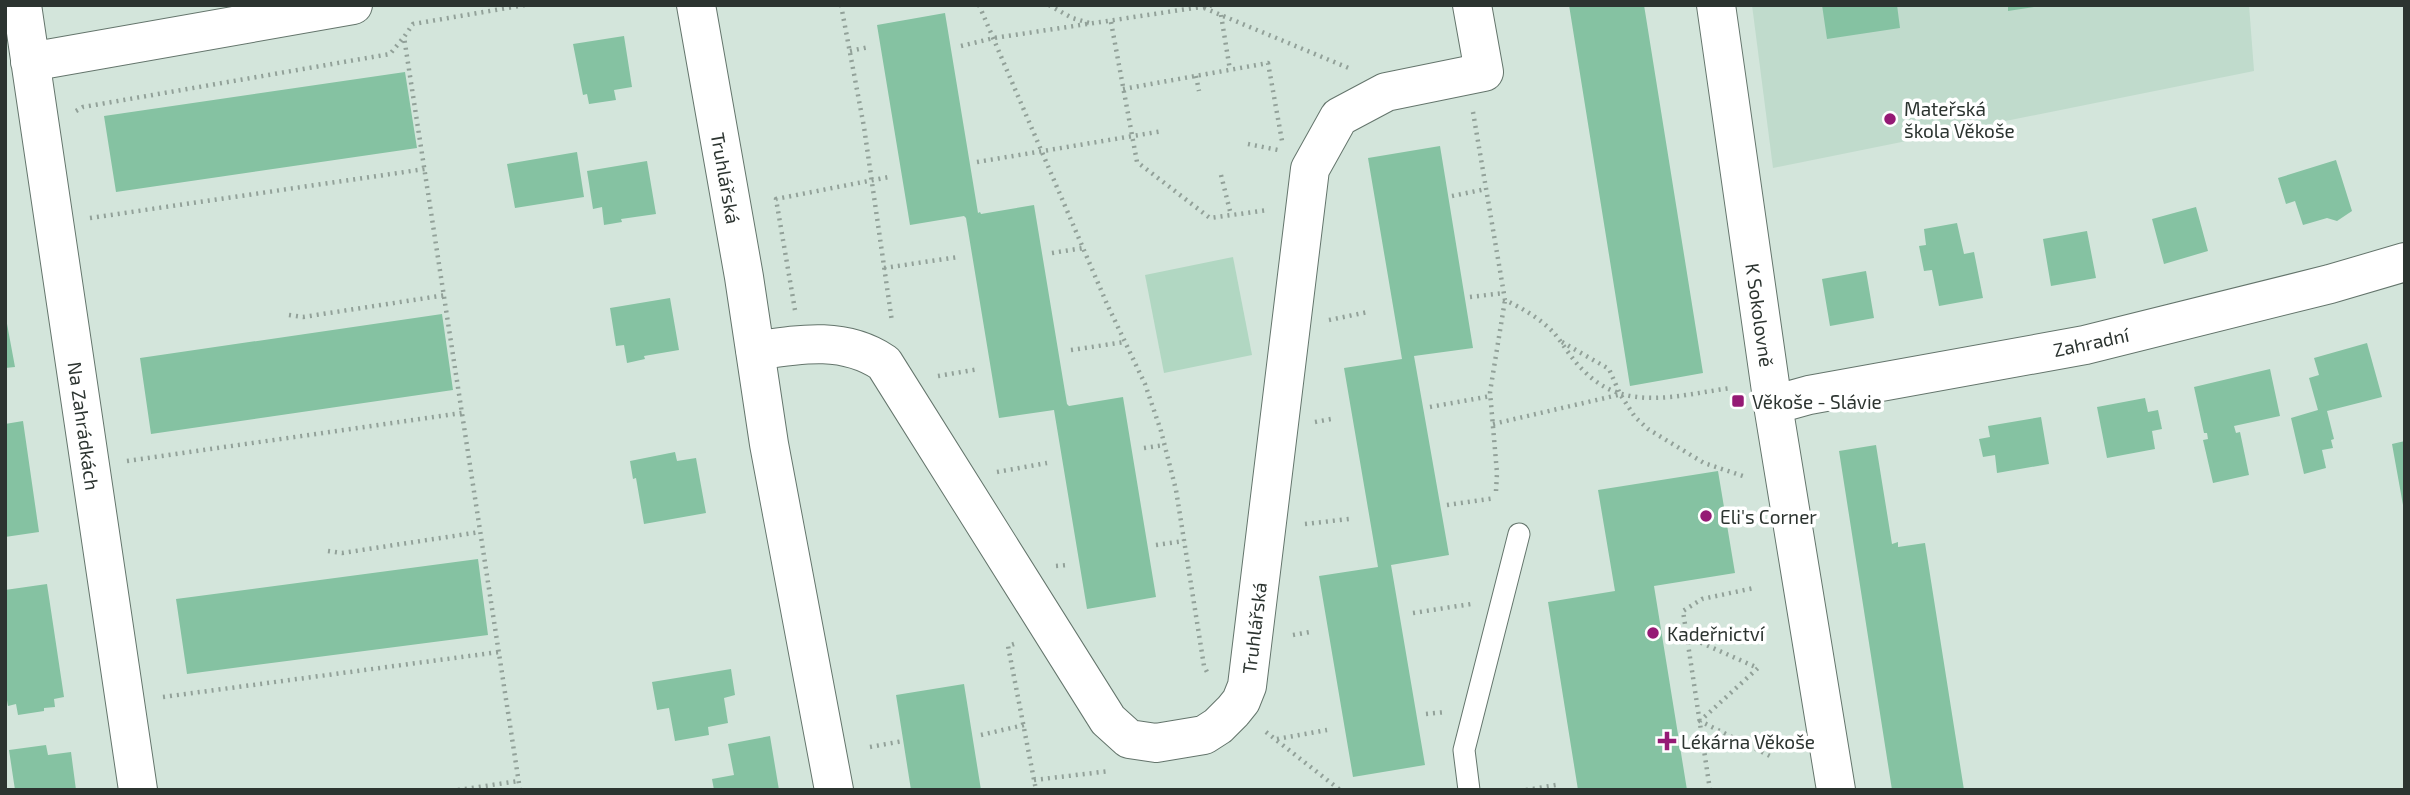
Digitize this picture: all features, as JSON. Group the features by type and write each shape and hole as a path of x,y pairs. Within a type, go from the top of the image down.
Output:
{"street":[{"name":"Na Zahrádkách","path":"22,5 138,790"},
{"path":"30,62 353,5"},
{"name":"Truhlářská","path":"696,5 771,455 834,790"},
{"path":"1472,5 1478,89"},
{"name":"K Sokolovně","path":"1716,5 1773,405 1836,790"},
{"name":"Truhlářská","path":"755,351 824,344 868,352 884,363 1108,720 1129,739 1156,743 1204,735 1218,726 1247,720 1241,701 1247,686 1310,169 1339,117 1387,92 1478,89"},
{"name":"Zahradní","path":"1773,405 2085,345 2330,284 2405,262"}],"lane":[{"path":"1469,790 1464,750 1519,534"}],"path":[{"path":"71,118 76,110 83,107 390,54 413,24 525,5"},
{"path":"841,5 893,328"},
{"path":"979,5 1083,248 1145,384 1176,490 1204,666 1223,702 1276,739 1340,790"},
{"path":"1049,5 1072,18 1096,24"},
{"path":"961,46 994,38 1214,5"},
{"path":"1202,7 1351,69"},
{"path":"1221,15 1230,70"},
{"path":"1111,22 1136,162 1210,218 1269,210"},
{"path":"404,37 446,295 520,790"},
{"path":"850,51 869,47"},
{"path":"1123,89 1268,63 1284,152 1248,144"},
{"path":"1196,76 1199,91"},
{"path":"1478,89 1486,189 1505,300 1491,397 1496,491"},
{"path":"977,162 1163,131"},
{"path":"85,219 425,169"},
{"path":"1221,175 1231,215"},
{"path":"801,345 776,200 889,177"},
{"path":"1452,196 1486,189"},
{"path":"1052,253 1083,248"},
{"path":"884,268 958,257"},
{"path":"1469,297 1504,293"},
{"path":"289,315 303,317 446,295"},
{"path":"1505,300 1523,309 1552,331 1583,370 1606,390 1660,398 1731,388"},
{"path":"1322,321 1368,312"},
{"path":"1559,341 1609,369 1634,417 1648,429 1704,463 1743,476"},
{"path":"1071,350 1125,342"},
{"path":"926,378 979,369"},
{"path":"1493,424 1620,394"},
{"path":"1430,407 1491,397"},
{"path":"116,463 462,413"},
{"path":"1144,448 1164,445"},
{"path":"985,474 1047,463"},
{"path":"1447,505 1495,498"},
{"path":"1297,525 1349,519"},
{"path":"328,551 342,553 480,532"},
{"path":"1156,545 1184,541"},
{"path":"1710,790 1684,611 1702,599 1754,588"},
{"path":"1413,613 1474,603"},
{"path":"1687,637 1758,668 1700,721"},
{"path":"1017,643 1008,646 1036,790"},
{"path":"161,697 499,652"},
{"path":"1426,714 1449,711"},
{"path":"1700,721 1773,757"},
{"path":"981,735 1024,725"},
{"path":"1276,739 1327,730"},
{"path":"870,747 903,741"},
{"path":"1034,780 1119,770"},
{"path":"458,790 519,781"},
{"path":"1526,790 1556,785"}],"shaded area":[{"name":"Mateřská škola Věkoše","path":"1752,5 2249,5 2254,71 1773,168"},
{"path":"1233,257 1252,355 1164,373 1145,275"}],"building":[{"path":"1569,5 1644,5 1703,373 1630,386"},
{"path":"1822,5 1897,5 1900,28 1827,39"},
{"path":"2008,5 2034,5 2034,7 2008,11"},
{"path":"945,13 978,213 1034,205 1067,404 1069,406 1123,397 1156,597 1087,609 1054,410 999,418 966,218 964,216 910,225 877,25"},
{"path":"624,36 632,87 614,90 616,100 589,104 587,94 583,95 573,44"},
{"path":"405,72 417,148 116,192 104,116"},
{"path":"1440,146 1473,348 1414,356 1449,555 1391,565 1425,765 1353,777 1319,576 1378,567 1344,368 1402,359 1368,158"},
{"path":"577,152 584,197 515,208 507,164"},
{"path":"2336,160 2352,211 2337,221 2327,218 2303,225 2295,201 2286,204 2278,178"},
{"path":"647,161 656,214 621,219 622,222 604,225 602,207 593,209 587,171"},
{"path":"2196,207 2208,251 2164,264 2152,219"},
{"path":"1957,223 1964,254 1974,252 1983,298 1939,306 1932,270 1924,271 1919,246 1926,245 1924,229"},
{"path":"2087,231 2096,278 2051,286 2043,239"},
{"path":"1866,271 1874,318 1830,326 1822,279"},
{"path":"670,298 679,350 644,356 645,359 627,363 624,345 616,346 610,308"},
{"path":"5,313 15,367 5,368"},
{"path":"442,314 453,390 151,434 140,358"},
{"path":"2367,343 2382,397 2327,411 2334,439 2331,440 2333,448 2322,450 2326,468 2304,474 2291,418 2318,410 2309,378 2319,375 2314,358"},
{"path":"2270,369 2280,416 2234,426 2236,433 2240,432 2249,475 2213,483 2203,440 2208,439 2207,433 2204,433 2194,387"},
{"path":"2145,398 2148,412 2158,410 2162,429 2152,431 2155,449 2107,458 2097,407"},
{"path":"2041,417 2049,464 1997,473 1995,455 1983,457 1979,439 1990,437 1988,426"},
{"path":"23,421 39,532 5,537 5,424"},
{"path":"2405,441 2405,505 2403,505 2392,444"},
{"path":"1876,445 1892,544 1898,542 1898,547 1925,543 1964,790 1892,790 1839,451"},
{"path":"675,452 677,461 696,458 706,513 644,524 636,478 633,479 630,461"},
{"path":"1718,471 1735,573 1654,586 1687,790 1578,790 1548,602 1615,591 1598,490"},
{"path":"478,559 488,635 187,674 176,599"},
{"path":"47,584 64,697 54,699 55,707 18,715 16,704 8,706 5,689 5,590"},
{"path":"731,669 735,695 724,698 728,723 708,727 709,735 675,741 669,708 657,710 652,682"},
{"path":"964,684 981,790 911,790 896,695"},
{"path":"770,736 779,790 714,790 712,779 734,775 728,744"},
{"path":"46,745 48,755 71,752 76,790 15,790 9,750"}],"place":[{"name":"Mateřská škola Věkoše","path":"1890,119"},
{"name":"Věkoše - Slávie","path":"1738,401"},
{"name":"Eli's Corner","path":"1706,516"},
{"name":"Kadeřnictví","path":"1653,633"},
{"name":"Lékárna Věkoše","path":"1667,741"}]}
